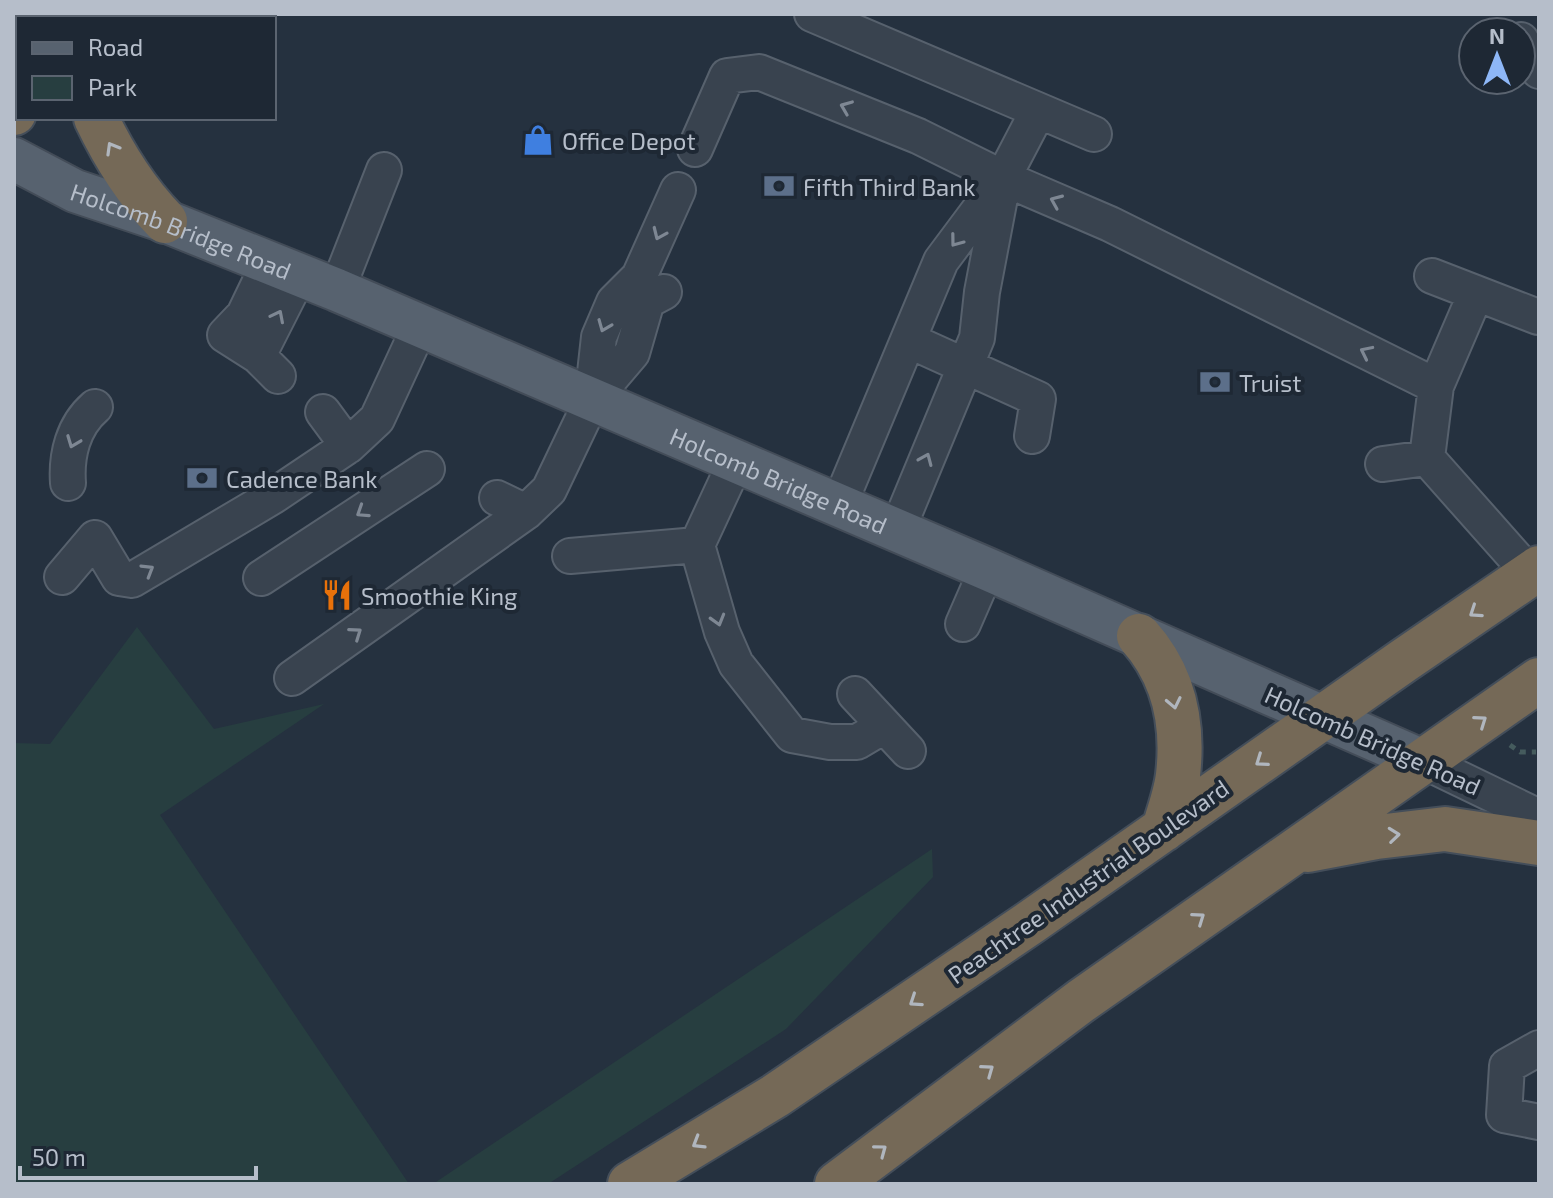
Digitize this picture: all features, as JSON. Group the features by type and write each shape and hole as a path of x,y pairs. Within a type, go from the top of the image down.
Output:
{"highway":[{"path":"97,120 130,178 165,221"},
{"name":"Peachtree Industrial Boulevard","path":"630,1184 775,1096 1535,571"},
{"path":"1139,636 1158,656 1177,708 1178,777 1164,829"},
{"path":"837,1184 1081,1001 1539,680"},
{"path":"1290,854 1377,837 1445,829 1539,843"}],"main road":[{"name":"Holcomb Bridge Road","path":"14,159 75,191 165,221 302,276 839,505 1423,761"}],"street":[{"path":"812,14 1094,134"},
{"path":"695,149 727,76 759,72 918,136 1003,178 1110,224 1436,386"},
{"path":"839,505 941,261 1003,178 1038,111"},
{"path":"302,276 244,315 225,335 268,366 302,276 384,170"},
{"path":"897,531 977,338 982,292 1003,178"},
{"path":"292,678 512,505 549,490 592,400 599,337 614,302 650,290 678,190"},
{"path":"1432,276 1538,317"},
{"path":"1427,458 1436,386 1476,293"},
{"path":"62,577 95,538 119,578 132,580 272,497 348,446 377,419 420,326"},
{"path":"908,340 1038,399 1032,436"},
{"path":"68,483 67,460 74,437 85,416 95,407"},
{"path":"323,412 348,446"},
{"path":"1383,464 1427,458"},
{"path":"1427,458 1535,571"},
{"path":"736,461 697,545 722,632 736,664 792,735 830,742 857,742 884,726"},
{"path":"261,578 427,469"},
{"path":"570,556 697,545 722,569"},
{"path":"963,624 987,569"},
{"path":"855,694 908,751"},
{"name":"Holcomb Bridge Road","path":"1423,761 1539,817"},
{"path":"1539,1048 1507,1066 1504,1115 1539,1122"}],"path":[{"path":"1515,757 1520,752 1536,752"}],"green space":[{"path":"137,627 214,729 324,704 160,815 409,1184 14,1184 14,743 50,744"},
{"path":"932,849 933,877 786,1029 548,1184 433,1184"}],"place":[{"name":"Office Depot","path":"538,140"},
{"name":"Fifth Third Bank","path":"779,186"},
{"name":"Truist","path":"1215,382"},
{"name":"Cadence Bank","path":"202,478"},
{"name":"Smoothie King","path":"337,595"}]}
